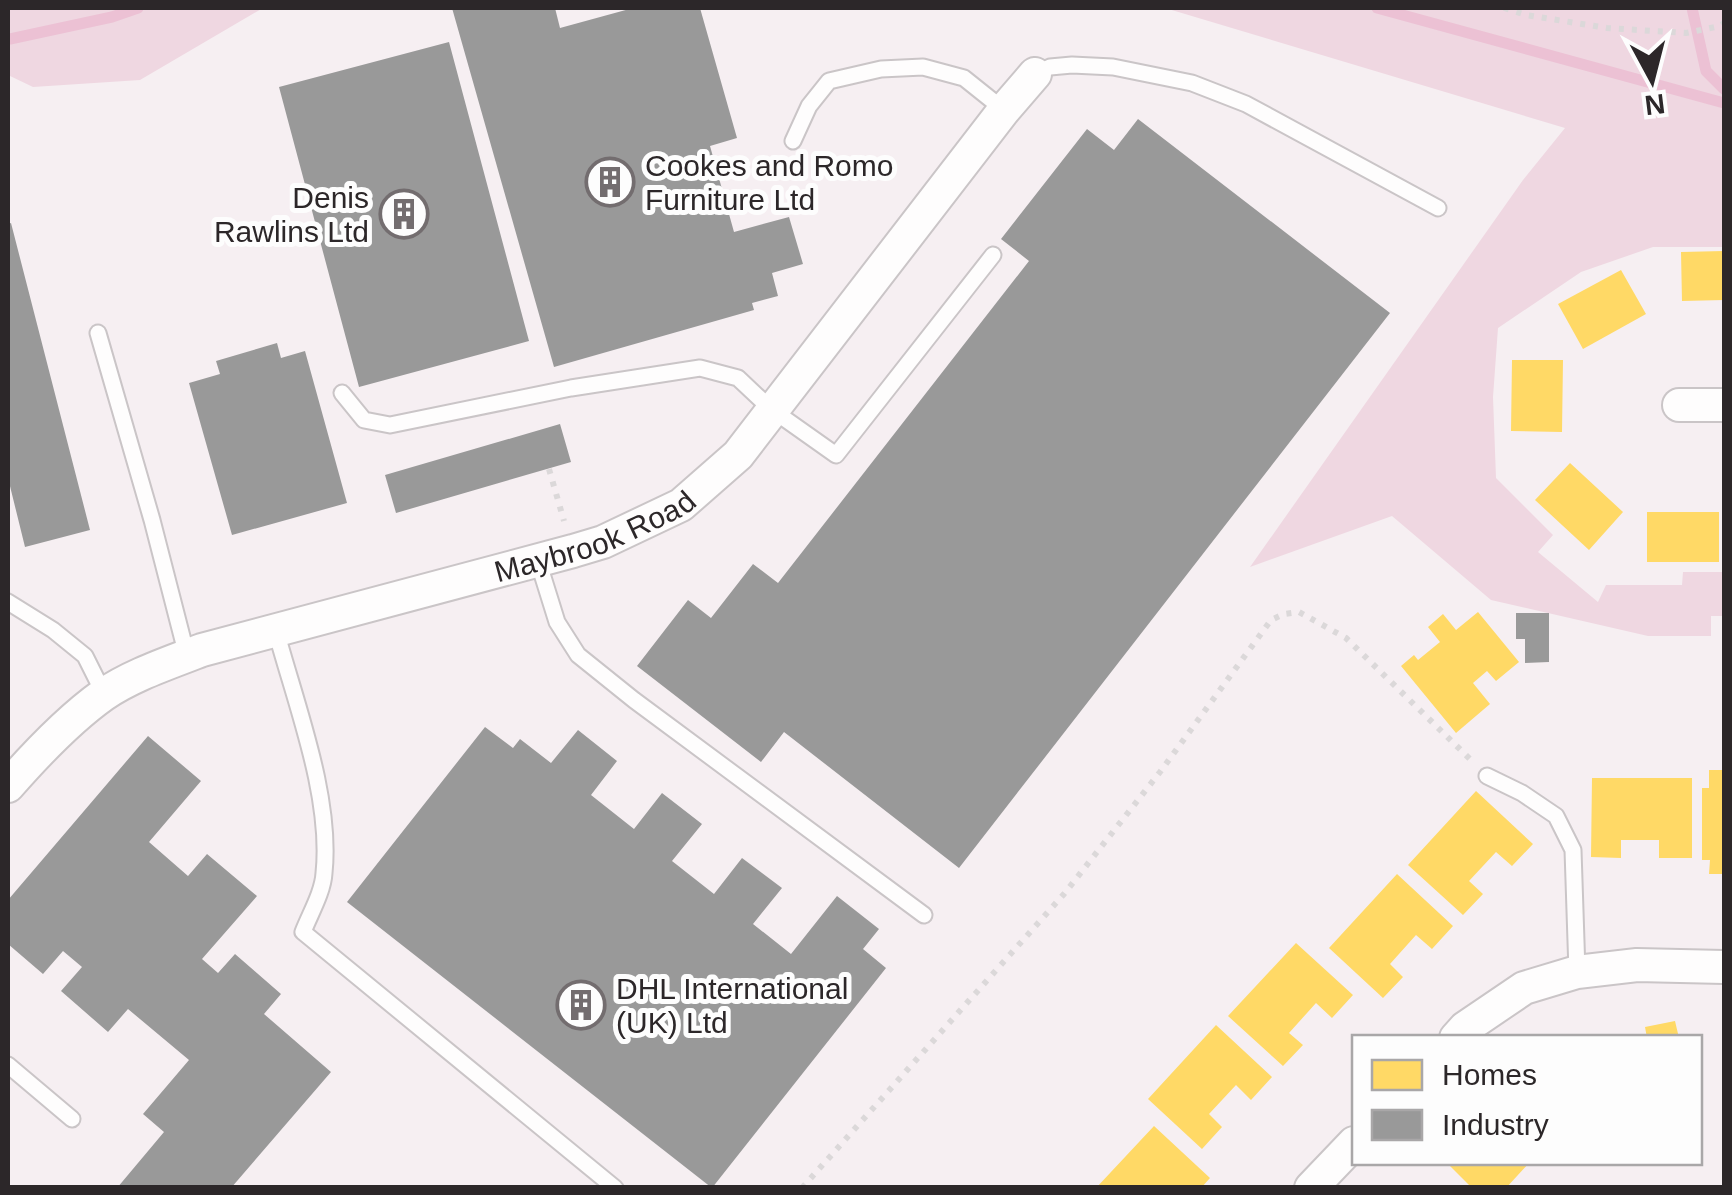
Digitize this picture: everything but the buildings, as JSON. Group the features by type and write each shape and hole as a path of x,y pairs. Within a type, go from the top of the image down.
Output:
{"street":[{"name":"Maybrook Road","path":"8,786 60,732 104,694 152,670 276,630 603,542 681,505 738,455 1035,74"},
{"path":"1679,405 1724,406"},
{"path":"1459,1035 1524,988 1577,972 1637,965 1724,967"},
{"path":"1312,1188 1352,1145"}],"lane":[{"path":"1035,74 1072,64 1113,67 1192,82 1246,104 1438,208"},
{"path":"793,141 809,106 829,80 880,69 922,67 964,78 1004,110"},
{"path":"342,393 364,420 390,424 571,388 700,368 738,378 771,409 836,455 993,255"},
{"path":"98,333 187,656"},
{"path":"538,561 557,622 578,655 924,915"},
{"path":"8,602 85,656 104,694"},
{"path":"276,630 321,797 325,838 324,878 303,932 615,1188"},
{"path":"1487,776 1556,816 1573,850 1577,972"},
{"path":"8,1066 72,1119"}],"path":[{"path":"1504,8 1607,28 1686,33 1724,23"},
{"path":"549,468 572,551"},
{"path":"802,1188 1064,894 1160,772 1271,620 1299,612 1346,638 1487,776"}],"shaded area":[{"path":"8,8 263,8 140,80 33,87 8,75"},
{"path":"1165,8 1724,8 1724,247 1653,247 1581,272 1498,328 1493,397 1496,478 1553,535 1538,552 1598,602 1606,585 1682,585 1683,572 1724,572 1724,616 1711,616 1711,636 1648,636 1491,600 1392,516 1250,567 1523,180 1565,128"}],"waterway":[{"path":"10,39 138,8"},
{"path":"1377,8 1724,103"},
{"path":"1692,8 1706,71 1724,89"}],"place":[{"name":"Cookes and Romo Furniture Ltd","path":"610,182"},
{"name":"Denis Rawlins Ltd","path":"404,214"},
{"name":"DHL International (UK) Ltd","path":"581,1005"}]}
